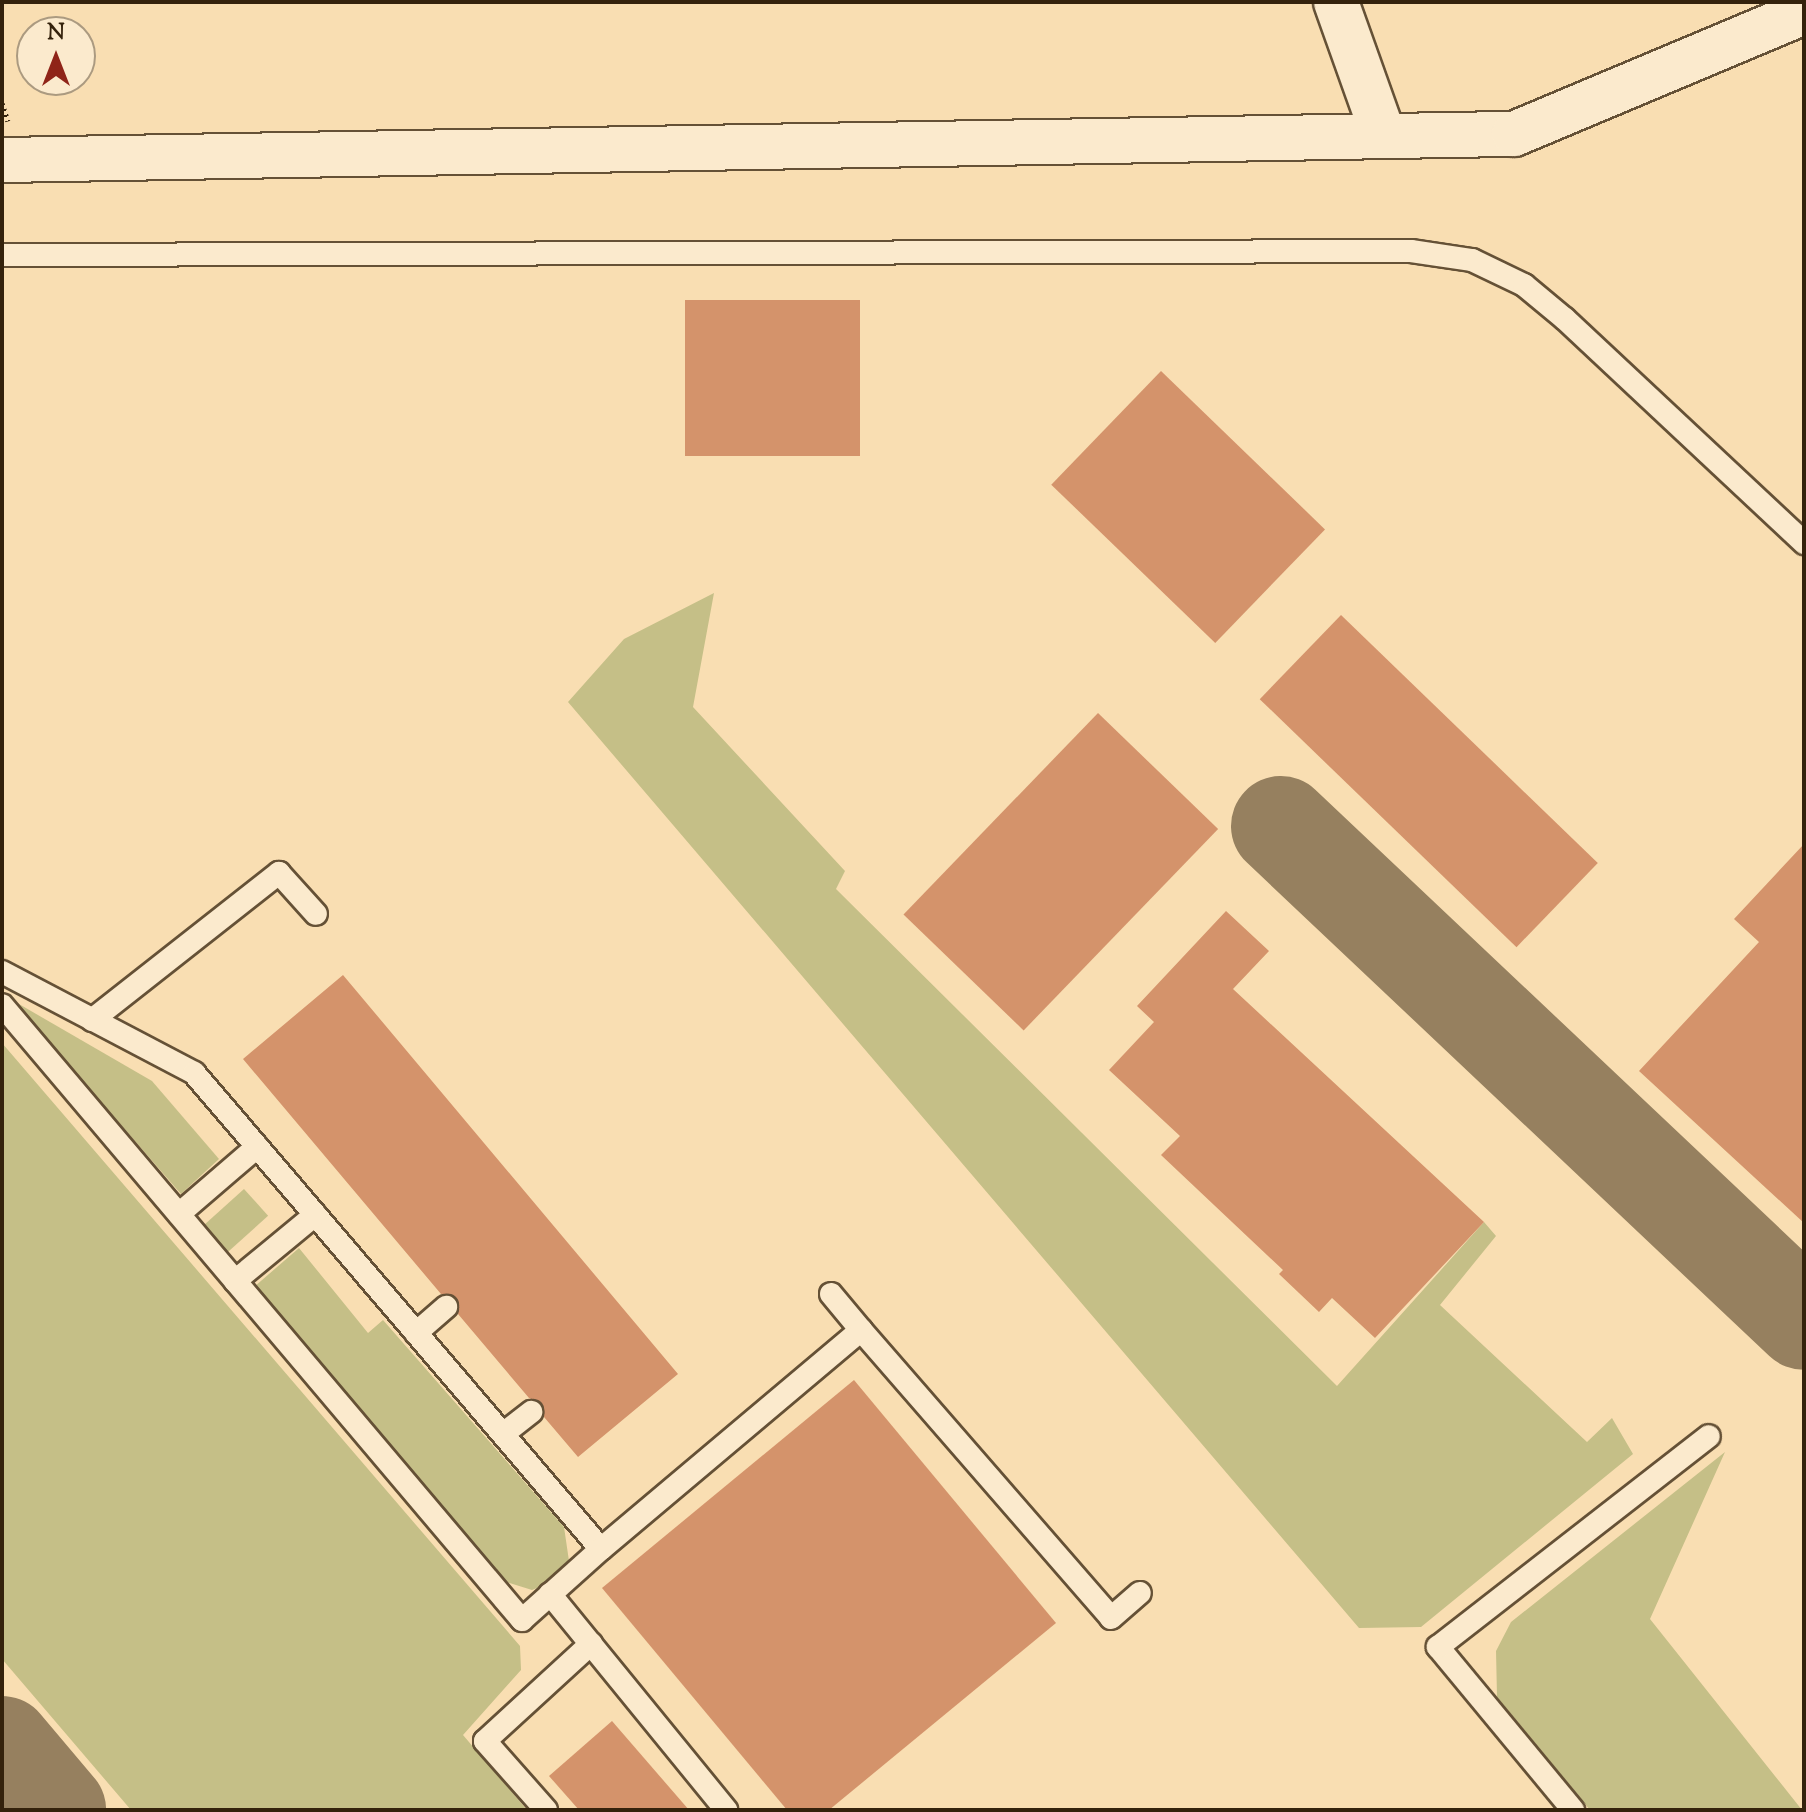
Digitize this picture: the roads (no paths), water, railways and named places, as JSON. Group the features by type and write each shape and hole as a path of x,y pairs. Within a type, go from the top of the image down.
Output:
{"street":[{"path":"1336,2 1383,134"},
{"path":"2,160 1514,134 1804,12"}],"lane":[{"path":"2,255 1411,251 1472,260 1524,285 1565,319 1804,543"},
{"path":"92,1020 279,873 316,914"},
{"path":"2,972 194,1073 601,1549"},
{"path":"2,1005 522,1620 601,1549 861,1330"},
{"path":"179,1214 257,1147"},
{"path":"235,1281 315,1215"},
{"path":"831,1294 1111,1618 1140,1593"},
{"path":"416,1333 446,1307"},
{"path":"503,1434 531,1412"},
{"path":"1573,1810 1438,1647 1709,1436"},
{"path":"550,1594 726,1810"},
{"path":"546,1810 485,1741 591,1644"}]}
